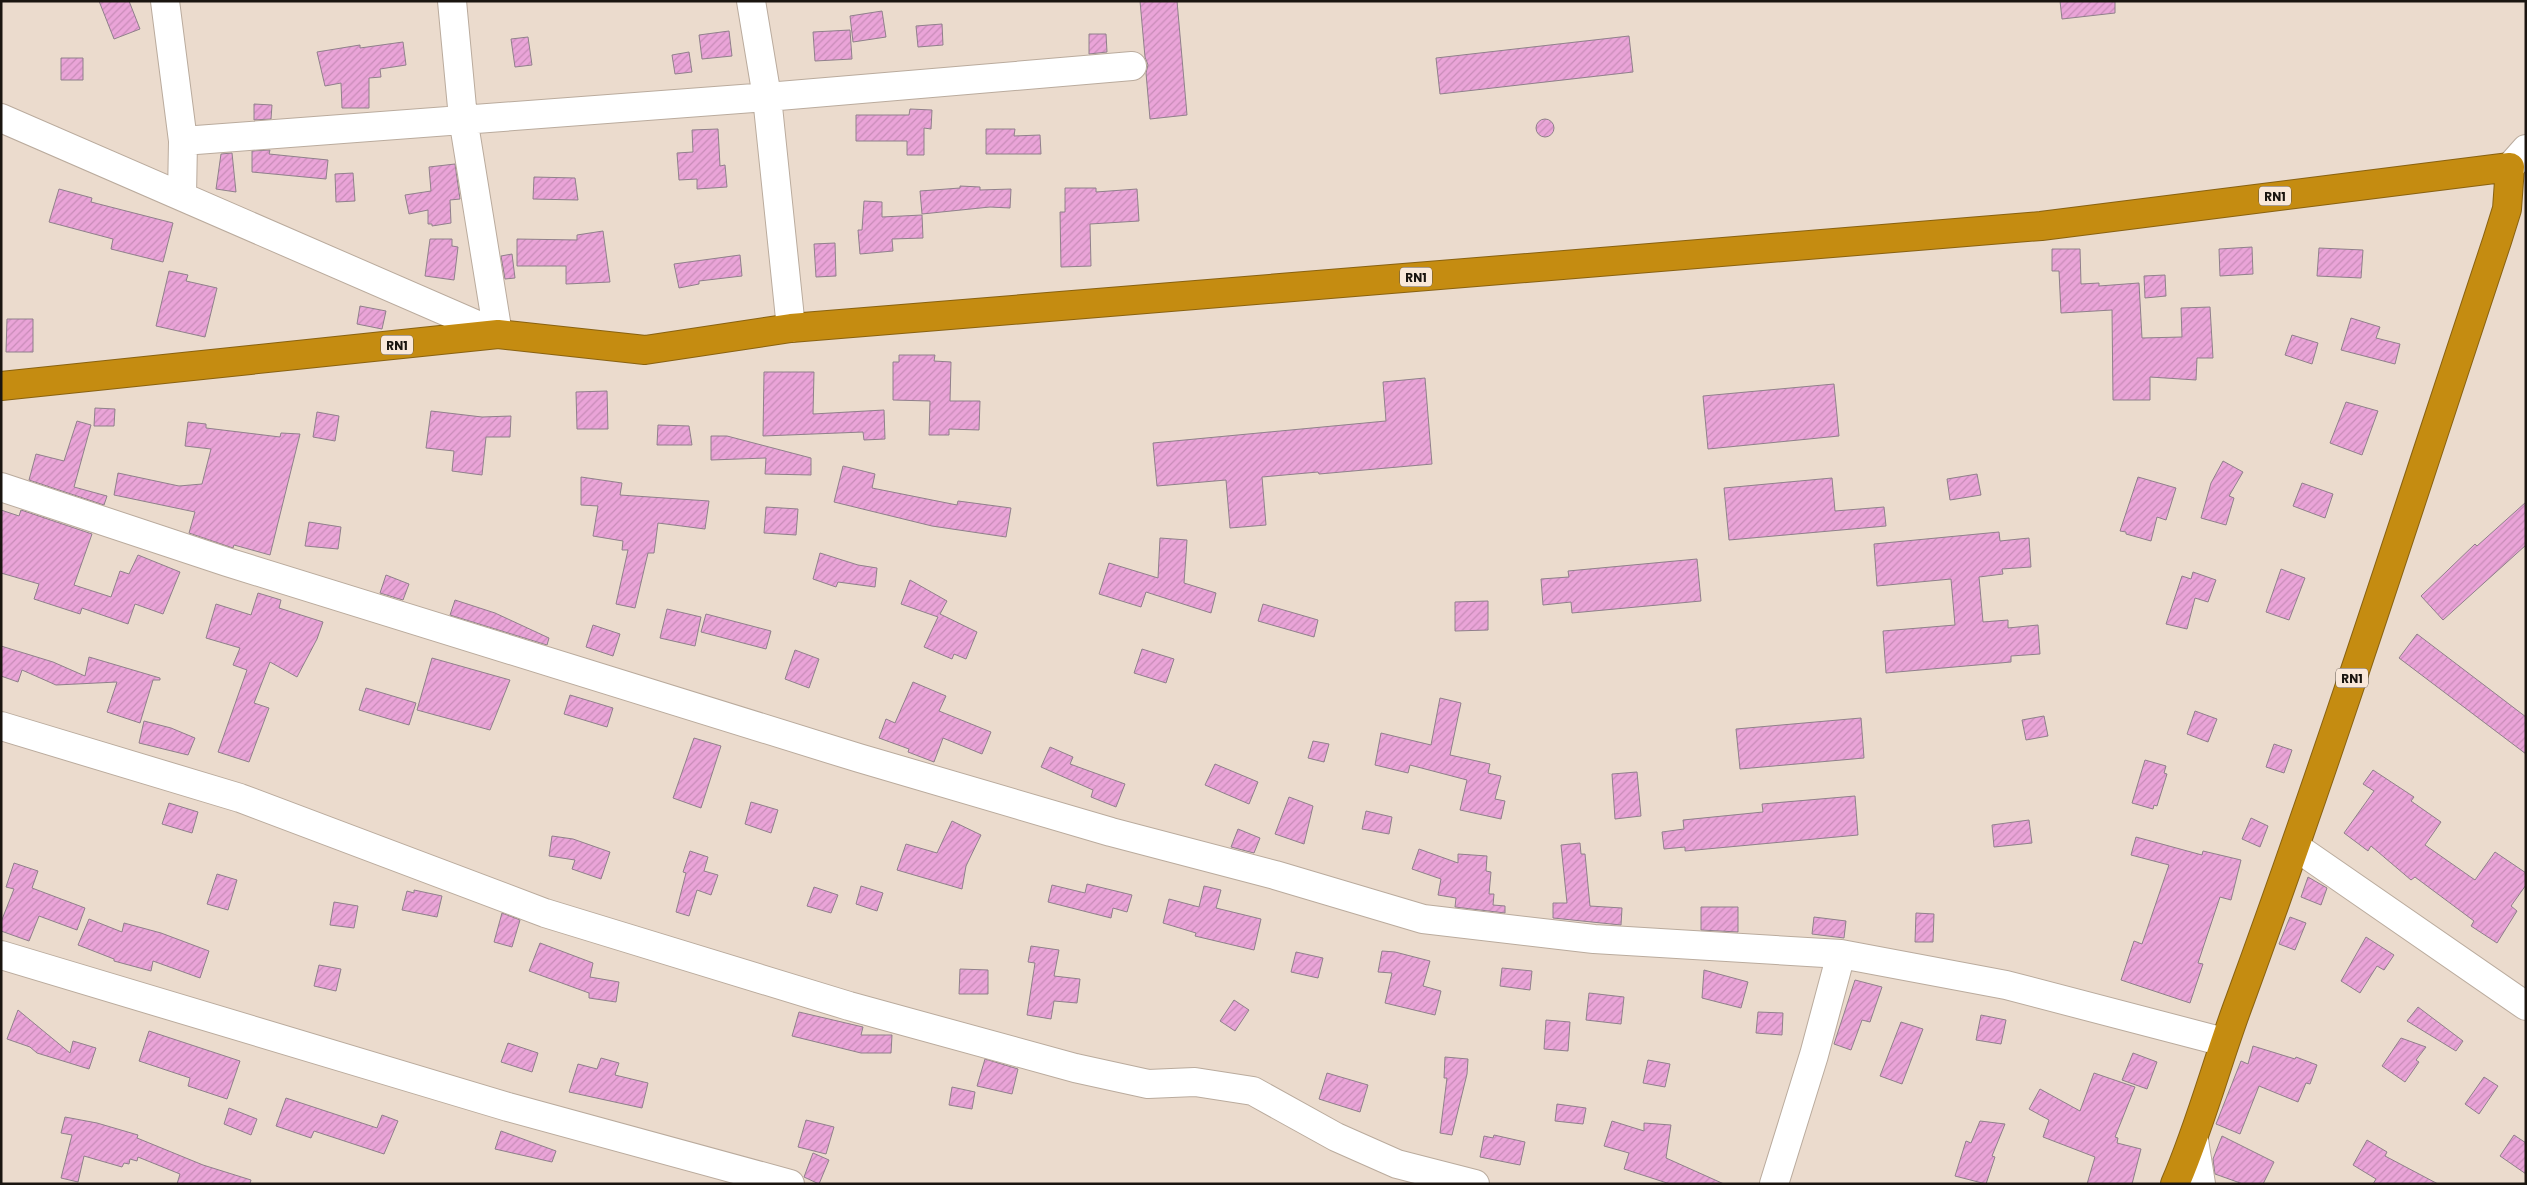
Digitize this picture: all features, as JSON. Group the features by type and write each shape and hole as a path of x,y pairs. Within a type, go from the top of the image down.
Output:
{"highway":[{"name":"RN1","path":"1,386 498,334 645,350 791,328 2041,226 2518,158 2498,240 2296,847 2224,1042 2194,1140 2175,1184"}],"street":[{"path":"165,1 182,141 182,196"},
{"path":"452,1 464,118 498,334"},
{"path":"751,1 766,97 791,328"},
{"path":"182,141 464,118 766,97 1132,66"},
{"path":"1,118 498,334"},
{"path":"1,487 236,564 868,760 1111,832 1274,875 1423,919 1594,939 1841,954 2006,985 2224,1042"},
{"path":"1,726 240,798 545,913 850,1006 1075,1068 1148,1084 1195,1082 1253,1091 1336,1137 1397,1164 1475,1184"},
{"path":"2296,847 2522,996"},
{"path":"1774,1184 1814,1055 1841,954"},
{"path":"1,955 508,1107 790,1184"},
{"path":"2194,1140 2201,1184"}],"building":[{"path":"99,1 129,1 140,29 114,39"},
{"path":"1140,1 1177,1 1187,115 1150,119 1146,73 1148,65 1145,57"},
{"path":"2060,1 2115,1 2115,13 2062,19"},
{"path":"882,11 886,37 853,42 850,16"},
{"path":"942,24 943,45 918,47 916,26"},
{"path":"850,30 852,59 815,61 813,32"},
{"path":"729,31 732,56 702,59 699,35"},
{"path":"1089,34 1106,34 1107,52 1089,54"},
{"path":"1629,36 1633,72 1440,94 1436,58"},
{"path":"528,37 532,65 515,67 511,39"},
{"path":"403,42 406,65 380,69 381,77 369,78 369,108 342,108 341,83 325,86 317,52 360,45 360,48"},
{"path":"689,52 692,72 675,74 672,55"},
{"path":"61,58 83,58 83,80 61,80"},
{"path":"254,104 272,105 271,119 254,120"},
{"path":"910,109 932,110 931,129 924,128 924,155 907,155 907,141 856,141 856,115 909,115"},
{"path":"1541,119 1549,119 1554,124 1552,135 1541,137 1536,132 1536,124"},
{"path":"718,129 720,166 725,165 727,187 697,189 697,179 679,180 677,153 693,152 692,130"},
{"path":"986,129 1015,129 1014,136 1040,135 1041,154 986,154"},
{"path":"270,150 269,154 328,160 326,179 252,172 252,151"},
{"path":"232,153 236,192 216,189 221,154"},
{"path":"455,164 460,199 450,200 451,223 432,226 432,224 428,224 428,210 409,214 405,195 431,191 429,167"},
{"path":"353,173 355,201 336,202 335,174"},
{"path":"534,177 575,178 578,200 533,199"},
{"path":"960,186 980,187 980,190 1011,189 1010,208 990,207 922,214 920,191 960,188"},
{"path":"1065,188 1096,188 1096,192 1137,189 1139,221 1090,224 1091,266 1061,267 1060,212 1065,212"},
{"path":"59,189 92,198 91,202 173,223 163,262 111,249 113,239 49,222"},
{"path":"864,201 882,202 882,217 922,215 923,238 892,239 893,251 860,254 858,230 862,230"},
{"path":"603,231 610,282 566,284 566,266 517,266 517,239 577,240 577,235"},
{"path":"430,239 452,239 452,246 458,247 454,280 425,276"},
{"path":"835,243 836,276 816,277 814,244"},
{"path":"2252,247 2253,274 2220,276 2219,249"},
{"path":"2319,248 2363,250 2361,278 2317,276"},
{"path":"2052,249 2080,249 2081,284 2099,283 2099,286 2139,283 2142,338 2182,337 2181,308 2210,307 2213,358 2197,358 2196,380 2150,377 2150,400 2113,400 2112,310 2061,313 2059,271 2052,271"},
{"path":"512,254 515,278 505,279 501,256"},
{"path":"740,255 742,276 699,281 699,284 679,288 674,264"},
{"path":"169,271 188,275 186,281 217,288 205,337 156,326"},
{"path":"2165,275 2166,296 2145,298 2144,276"},
{"path":"360,306 386,311 382,329 357,324"},
{"path":"2351,318 2380,327 2376,338 2400,344 2395,364 2341,350"},
{"path":"7,319 33,319 33,352 6,352"},
{"path":"2292,335 2318,343 2312,364 2285,355"},
{"path":"899,355 935,355 934,361 951,362 950,401 980,401 979,430 949,429 949,435 929,435 930,401 893,400 893,362 899,362"},
{"path":"764,372 814,372 813,414 884,410 885,439 864,440 863,432 763,436"},
{"path":"1425,378 1432,464 1262,477 1266,525 1230,528 1226,480 1157,486 1153,443 1386,421 1383,382"},
{"path":"1834,384 1839,436 1708,449 1703,396"},
{"path":"607,391 608,429 577,429 576,392"},
{"path":"2346,402 2378,411 2362,455 2330,443"},
{"path":"95,408 115,409 114,426 94,426"},
{"path":"431,411 482,417 511,416 510,437 486,437 482,475 452,471 454,451 426,448"},
{"path":"317,412 339,416 335,441 313,437"},
{"path":"77,421 91,425 74,487 107,496 104,505 29,480 36,454 64,461"},
{"path":"188,422 206,424 206,428 280,437 281,433 300,434 270,555 234,545 233,548 189,533 195,512 114,495 118,473 179,486 202,484 211,449 185,446"},
{"path":"658,425 689,426 692,445 657,445"},
{"path":"711,436 727,436 811,458 811,475 765,474 766,458 711,460"},
{"path":"2223,461 2243,472 2229,496 2234,498 2226,525 2201,518 2211,483"},
{"path":"843,466 875,474 872,488 957,505 958,501 1011,508 1006,537 932,526 834,502"},
{"path":"1977,474 1981,495 1950,500 1947,479"},
{"path":"581,477 622,483 620,495 709,501 705,529 658,523 654,553 648,553 635,608 616,604 628,550 622,550 623,541 593,536 598,506 581,505"},
{"path":"2138,477 2176,488 2166,520 2157,517 2151,541 2120,531"},
{"path":"1832,478 1835,511 1884,507 1886,526 1729,540 1724,488"},
{"path":"2302,483 2333,494 2325,518 2293,506"},
{"path":"2526,502 2526,545 2443,620 2421,596 2475,544 2477,546"},
{"path":"766,507 798,509 796,535 764,533"},
{"path":"1,510 19,516 21,510 92,534 74,585 111,597 120,571 129,574 138,555 180,572 163,614 135,604 128,624 82,608 80,614 34,599 39,584 1,573"},
{"path":"309,522 341,527 338,549 305,546"},
{"path":"1999,532 2000,541 2029,538 2031,567 2002,569 2003,574 1979,577 1983,622 2008,620 2008,628 2038,625 2040,654 2011,656 2011,662 1886,673 1883,631 1955,625 1951,579 1877,586 1874,544"},
{"path":"1160,538 1187,540 1184,583 1216,593 1211,613 1146,592 1141,607 1099,594 1109,563 1158,578"},
{"path":"820,553 858,565 877,568 875,587 838,582 836,587 813,579"},
{"path":"1697,559 1701,601 1572,613 1571,602 1543,605 1541,579 1569,577 1568,571"},
{"path":"2281,569 2305,578 2289,620 2266,612"},
{"path":"2193,572 2216,580 2208,602 2195,598 2187,629 2166,624 2182,576 2191,579"},
{"path":"386,575 409,584 403,600 380,593"},
{"path":"910,580 947,601 940,614 977,632 966,659 954,654 952,659 924,647 938,617 901,604"},
{"path":"258,593 281,600 279,608 323,622 317,639 297,677 270,662 254,703 269,708 249,762 218,752 247,670 233,665 240,648 206,638 216,604 251,615"},
{"path":"455,600 495,613 549,638 547,645 450,615"},
{"path":"1488,601 1488,630 1455,631 1455,602"},
{"path":"1263,604 1318,620 1314,637 1258,621"},
{"path":"667,609 701,617 695,646 660,638"},
{"path":"706,614 771,631 766,649 701,632"},
{"path":"593,625 620,634 613,656 586,647"},
{"path":"2417,634 2526,717 2526,754 2399,658"},
{"path":"1,646 53,662 85,676 89,657 160,678 160,680 153,680 140,723 107,712 117,682 56,685 22,670 18,682 1,676"},
{"path":"1142,649 1174,659 1166,683 1134,673"},
{"path":"795,650 819,659 809,688 785,679"},
{"path":"432,658 510,680 490,730 417,710"},
{"path":"913,682 946,696 939,711 991,732 982,754 943,738 934,762 908,752 909,749 879,738 886,719 895,723"},
{"path":"366,688 416,703 409,725 359,710"},
{"path":"570,695 613,708 607,727 564,714"},
{"path":"1440,698 1461,703 1450,755 1490,764 1488,773 1501,776 1495,799 1505,801 1501,819 1460,810 1467,780 1410,765 1408,773 1375,765 1381,733 1431,745"},
{"path":"2195,711 2217,719 2208,742 2187,734"},
{"path":"2044,716 2048,736 2026,740 2022,720"},
{"path":"1861,718 1864,758 1740,769 1736,729"},
{"path":"144,721 171,728 195,738 188,755 139,743"},
{"path":"694,738 721,746 701,808 673,798"},
{"path":"1313,741 1329,744 1324,762 1308,758"},
{"path":"2274,744 2292,750 2284,773 2266,767"},
{"path":"1050,747 1073,757 1070,764 1125,784 1116,807 1091,797 1093,790 1041,767"},
{"path":"2145,760 2166,766 2164,773 2167,774 2157,806 2154,805 2153,809 2132,803"},
{"path":"1215,764 1258,782 1249,804 1205,785"},
{"path":"2373,770 2414,797 2411,801 2441,822 2425,845 2475,880 2495,852 2526,873 2526,885 2511,906 2517,911 2497,943 2471,926 2474,921 2415,877 2411,880 2371,846 2368,851 2344,833 2374,791 2363,784"},
{"path":"1637,772 1641,816 1615,819 1612,774"},
{"path":"1855,796 1858,835 1685,851 1685,847 1664,849 1662,832 1684,829 1683,820 1763,812 1762,804"},
{"path":"1289,797 1313,806 1304,844 1275,834"},
{"path":"751,802 778,810 771,833 745,824"},
{"path":"169,803 198,812 192,833 162,824"},
{"path":"1366,811 1392,817 1389,834 1362,829"},
{"path":"2251,818 2268,826 2260,847 2242,839"},
{"path":"2029,820 2032,843 1994,847 1992,825"},
{"path":"952,821 981,835 966,866 962,889 897,870 906,844 937,853"},
{"path":"1238,829 1260,838 1254,853 1231,847"},
{"path":"552,836 573,839 610,852 601,879 572,869 575,860 549,856"},
{"path":"2136,837 2202,855 2203,851 2241,860 2231,900 2220,897 2198,963 2203,964 2190,1003 2121,980 2134,941 2142,944 2169,865 2131,855"},
{"path":"1580,843 1581,854 1585,854 1590,906 1622,908 1621,925 1553,918 1553,903 1567,903 1561,845"},
{"path":"1419,849 1458,863 1458,854 1487,856 1486,871 1491,872 1489,894 1494,894 1493,905 1505,906 1505,913 1455,907 1456,898 1438,895 1441,879 1412,869"},
{"path":"690,851 708,857 704,871 718,875 711,895 697,890 689,916 676,912 686,873 683,872"},
{"path":"14,863 38,871 32,888 85,908 77,930 39,916 29,941 1,931 1,922 14,889 6,887"},
{"path":"217,874 237,880 228,910 207,904"},
{"path":"2308,877 2327,888 2321,905 2301,897"},
{"path":"1087,884 1132,895 1127,912 1113,908 1111,918 1048,902 1052,885 1085,893"},
{"path":"861,886 883,893 877,911 856,904"},
{"path":"1204,886 1221,890 1216,908 1261,919 1254,950 1195,936 1196,933 1163,923 1169,899 1199,907"},
{"path":"814,887 838,895 831,913 807,906"},
{"path":"414,890 442,896 437,917 402,910 407,891 414,893"},
{"path":"334,902 358,906 354,928 330,925"},
{"path":"1701,907 1738,907 1738,932 1701,930"},
{"path":"502,913 520,920 512,947 494,942"},
{"path":"1916,913 1934,914 1933,942 1915,942"},
{"path":"1814,917 1846,921 1844,938 1812,934"},
{"path":"2290,917 2306,923 2295,950 2279,944"},
{"path":"89,919 122,932 124,923 161,933 209,951 200,978 153,961 151,971 114,961 114,959 78,945"},
{"path":"2366,937 2394,955 2384,970 2377,966 2360,993 2341,981"},
{"path":"540,943 593,963 590,977 619,982 616,1002 589,998 589,993 529,971"},
{"path":"1031,946 1059,950 1054,976 1080,979 1077,1003 1054,1001 1051,1019 1027,1015 1035,963 1028,962"},
{"path":"1382,951 1395,952 1430,961 1423,986 1441,991 1435,1015 1385,1003 1392,973 1378,972"},
{"path":"1296,952 1323,958 1318,978 1291,972"},
{"path":"319,965 341,969 336,991 314,986"},
{"path":"1502,968 1532,971 1530,990 1500,986"},
{"path":"960,969 988,970 988,994 959,994"},
{"path":"1704,970 1748,982 1741,1008 1702,998"},
{"path":"1855,980 1882,987 1870,1022 1862,1020 1851,1050 1834,1044"},
{"path":"1589,993 1624,997 1621,1024 1586,1020"},
{"path":"1234,1000 1249,1010 1235,1031 1220,1021"},
{"path":"2418,1007 2463,1041 2456,1051 2407,1021"},
{"path":"18,1010 70,1053 73,1041 96,1048 89,1069 37,1053 30,1047 7,1039"},
{"path":"799,1012 863,1027 861,1035 892,1035 891,1053 861,1053 792,1036"},
{"path":"1758,1012 1783,1013 1782,1035 1756,1033"},
{"path":"1981,1015 2006,1020 2001,1044 1976,1040"},
{"path":"1546,1020 1570,1022 1568,1051 1544,1049"},
{"path":"1901,1022 1923,1029 1902,1084 1880,1076"},
{"path":"149,1031 240,1061 227,1099 188,1086 190,1078 139,1061"},
{"path":"2401,1038 2426,1047 2416,1060 2419,1062 2405,1082 2382,1066"},
{"path":"508,1043 538,1053 532,1072 501,1062"},
{"path":"2253,1046 2295,1059 2296,1057 2317,1065 2310,1084 2306,1083 2298,1102 2259,1086 2240,1134 2216,1124 2241,1061 2248,1064"},
{"path":"2133,1053 2157,1062 2147,1089 2122,1080"},
{"path":"1445,1057 1468,1059 1467,1074 1452,1135 1440,1133 1447,1078 1444,1078"},
{"path":"601,1058 619,1063 615,1075 648,1083 642,1108 569,1092 578,1064 597,1069"},
{"path":"985,1059 1018,1069 1012,1094 977,1086"},
{"path":"1648,1060 1670,1064 1665,1087 1643,1083"},
{"path":"1327,1073 1368,1085 1360,1112 1319,1099"},
{"path":"2094,1073 2135,1087 2115,1137 2118,1138 2117,1143 2141,1149 2132,1184 2087,1184 2095,1157 2043,1137 2049,1120 2029,1109 2040,1089 2080,1111"},
{"path":"2484,1077 2498,1086 2479,1114 2465,1104"},
{"path":"952,1087 975,1092 972,1109 949,1105"},
{"path":"286,1098 377,1128 382,1115 398,1121 384,1154 314,1131 311,1138 276,1126"},
{"path":"1557,1104 1586,1108 1583,1124 1555,1121"},
{"path":"229,1108 257,1119 251,1135 224,1124"},
{"path":"65,1117 97,1123 138,1135 137,1138 203,1165 251,1180 250,1184 177,1184 180,1174 138,1157 137,1161 130,1159 129,1164 124,1163 122,1167 84,1156 78,1182 61,1178 72,1135 61,1133"},
{"path":"806,1120 834,1127 826,1154 798,1147"},
{"path":"1612,1121 1644,1131 1644,1123 1671,1125 1666,1158 1724,1184 1670,1184 1624,1169 1629,1153 1604,1146"},
{"path":"1980,1121 2005,1124 1992,1156 1995,1157 1986,1184 1955,1176 1966,1141 1971,1143"},
{"path":"501,1131 556,1151 552,1162 495,1149"},
{"path":"1494,1135 1525,1142 1520,1165 1480,1157 1484,1136 1493,1138"},
{"path":"2514,1135 2526,1143 2526,1174 2500,1156"},
{"path":"2222,1136 2274,1162 2263,1184 2243,1184 2215,1174 2213,1159"},
{"path":"2367,1140 2387,1152 2385,1156 2438,1184 2373,1184 2376,1179 2353,1165"},
{"path":"813,1153 829,1160 819,1184 804,1177"}]}
